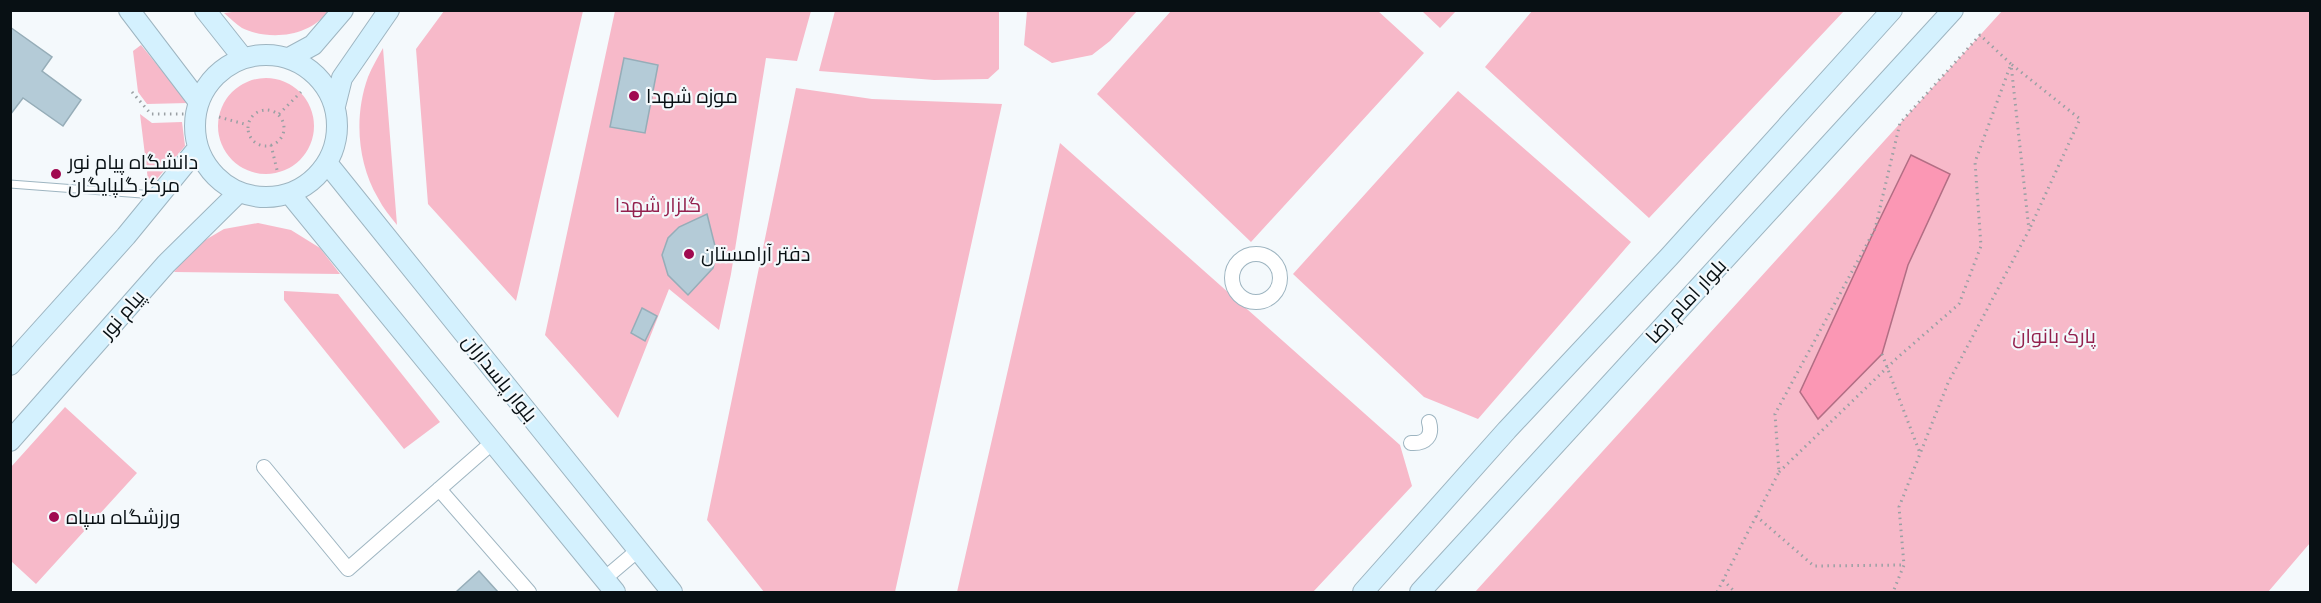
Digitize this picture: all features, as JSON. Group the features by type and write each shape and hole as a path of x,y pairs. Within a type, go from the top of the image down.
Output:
{"main road":[{"path":"129,10 198,108"},
{"path":"205,10 243,58"},
{"path":"289,58 313,45 343,10"},
{"path":"335,106 342,78 389,10"},
{"path":"1363,592 1507,430 1669,257 1892,10"},
{"name":"بلوار امام رضا","path":"1420,592 1953,10"},
{"path":"266,54 289,58 309,69 325,85 335,106 338,125 335,145 327,163 311,182 290,194 273,198 255,197 239,192 221,182 207,166 198,148 195,125 198,108 209,83 224,68 243,58 266,54"},
{"path":"10,365 126,236 198,148"},
{"name":"بلوار پاسداران","path":"327,163 672,592"},
{"name":"پیام نور","path":"10,441 166,264 239,192"},
{"path":"290,194 609,586"}],"street":[{"path":"1411,443 1420,443 1427,439 1431,430 1429,422"},
{"path":"264,467 348,569 439,489 466,474 493,442"},
{"path":"439,489 529,592"},
{"path":"609,586 637,551"}],"lane":[{"path":"10,184 159,195"}],"path":[{"path":"1779,472 1775,414 1875,229 1900,123 1980,35 2011,64 2080,119 2029,230 1948,383 1920,453 1899,507 1904,565 1893,592"},
{"path":"2011,64 2029,230"},
{"path":"1717,592 1779,472 1896,358 1959,304 1981,246 1975,162 2011,64"},
{"path":"132,92 150,114 198,108"},
{"path":"279,115 301,92"},
{"path":"267,110 279,115 284,128 278,141 271,145 257,144 249,132 250,119 260,111 267,110"},
{"path":"219,117 248,125"},
{"path":"271,145 278,174"},
{"path":"1882,354 1920,453"},
{"path":"1756,516 1814,566 1904,565"},
{"path":"1723,580 1736,592"}],"green space":[{"path":"1027,10 1137,11 1110,41 1092,55 1052,63 1024,45"},
{"path":"328,11 311,26 300,31 276,35 242,28 224,13"},
{"path":"444,11 583,11 516,301 428,204 416,49"},
{"name":"گلزار شهدا","path":"615,11 811,11 797,61 766,58 731,274 719,330 669,289 618,418 545,335"},
{"path":"835,11 999,11 999,69 988,79 934,80 819,71"},
{"path":"1171,11 1378,11 1424,53 1251,242 1097,94"},
{"path":"1422,11 1456,11 1440,28"},
{"path":"1532,11 1844,11 1649,218 1485,67"},
{"name":"پارک بانوان","path":"2002,11 2310,11 2310,543 2268,592 1475,592"},
{"path":"141,45 188,103 147,104 138,92 133,51"},
{"path":"383,48 397,225 382,205 371,184 360,139 359,123 364,92 370,73"},
{"path":"257,78 275,78 293,86 306,99 314,117 311,145 293,166 275,174 257,174 239,166 226,153 218,135 218,117 226,99 239,86"},
{"path":"796,88 872,99 1002,104 895,592 764,592 707,520"},
{"path":"1458,91 1631,242 1478,419 1424,397 1293,274"},
{"path":"140,114 152,123 182,122 185,146 156,180 148,180"},
{"path":"1060,143 1400,445 1412,486 1313,592 957,592"},
{"path":"258,223 291,230 320,248 340,274 174,272 195,246 224,229"},
{"path":"284,291 338,294 440,422 404,449 284,300"},
{"name":"ورزشگاه سپاه","path":"65,407 137,473 36,584 11,561 11,467"}],"shaded area":[{"path":"1911,155 1950,174 1908,265 1882,354 1818,419 1800,392"}],"building":[{"path":"10,27 52,57 42,71 81,100 63,126 23,98 10,115"},
{"name":"موزه شهدا","path":"624,58 658,65 645,133 610,127"},
{"name":"دفتر آرامستان","path":"707,214 717,254 713,268 688,295 668,275 662,255 668,238 679,227"},
{"path":"642,308 657,316 645,341 631,333"},
{"path":"479,571 498,592 456,592"}],"place":[{"name":"موزه شهدا","path":"634,96"},
{"name":"دانشگاه پیام نور مرکز گلپایگان","path":"56,174"},
{"name":"دفتر آرامستان","path":"689,254"},
{"name":"ورزشگاه سپاه","path":"54,517"}]}
